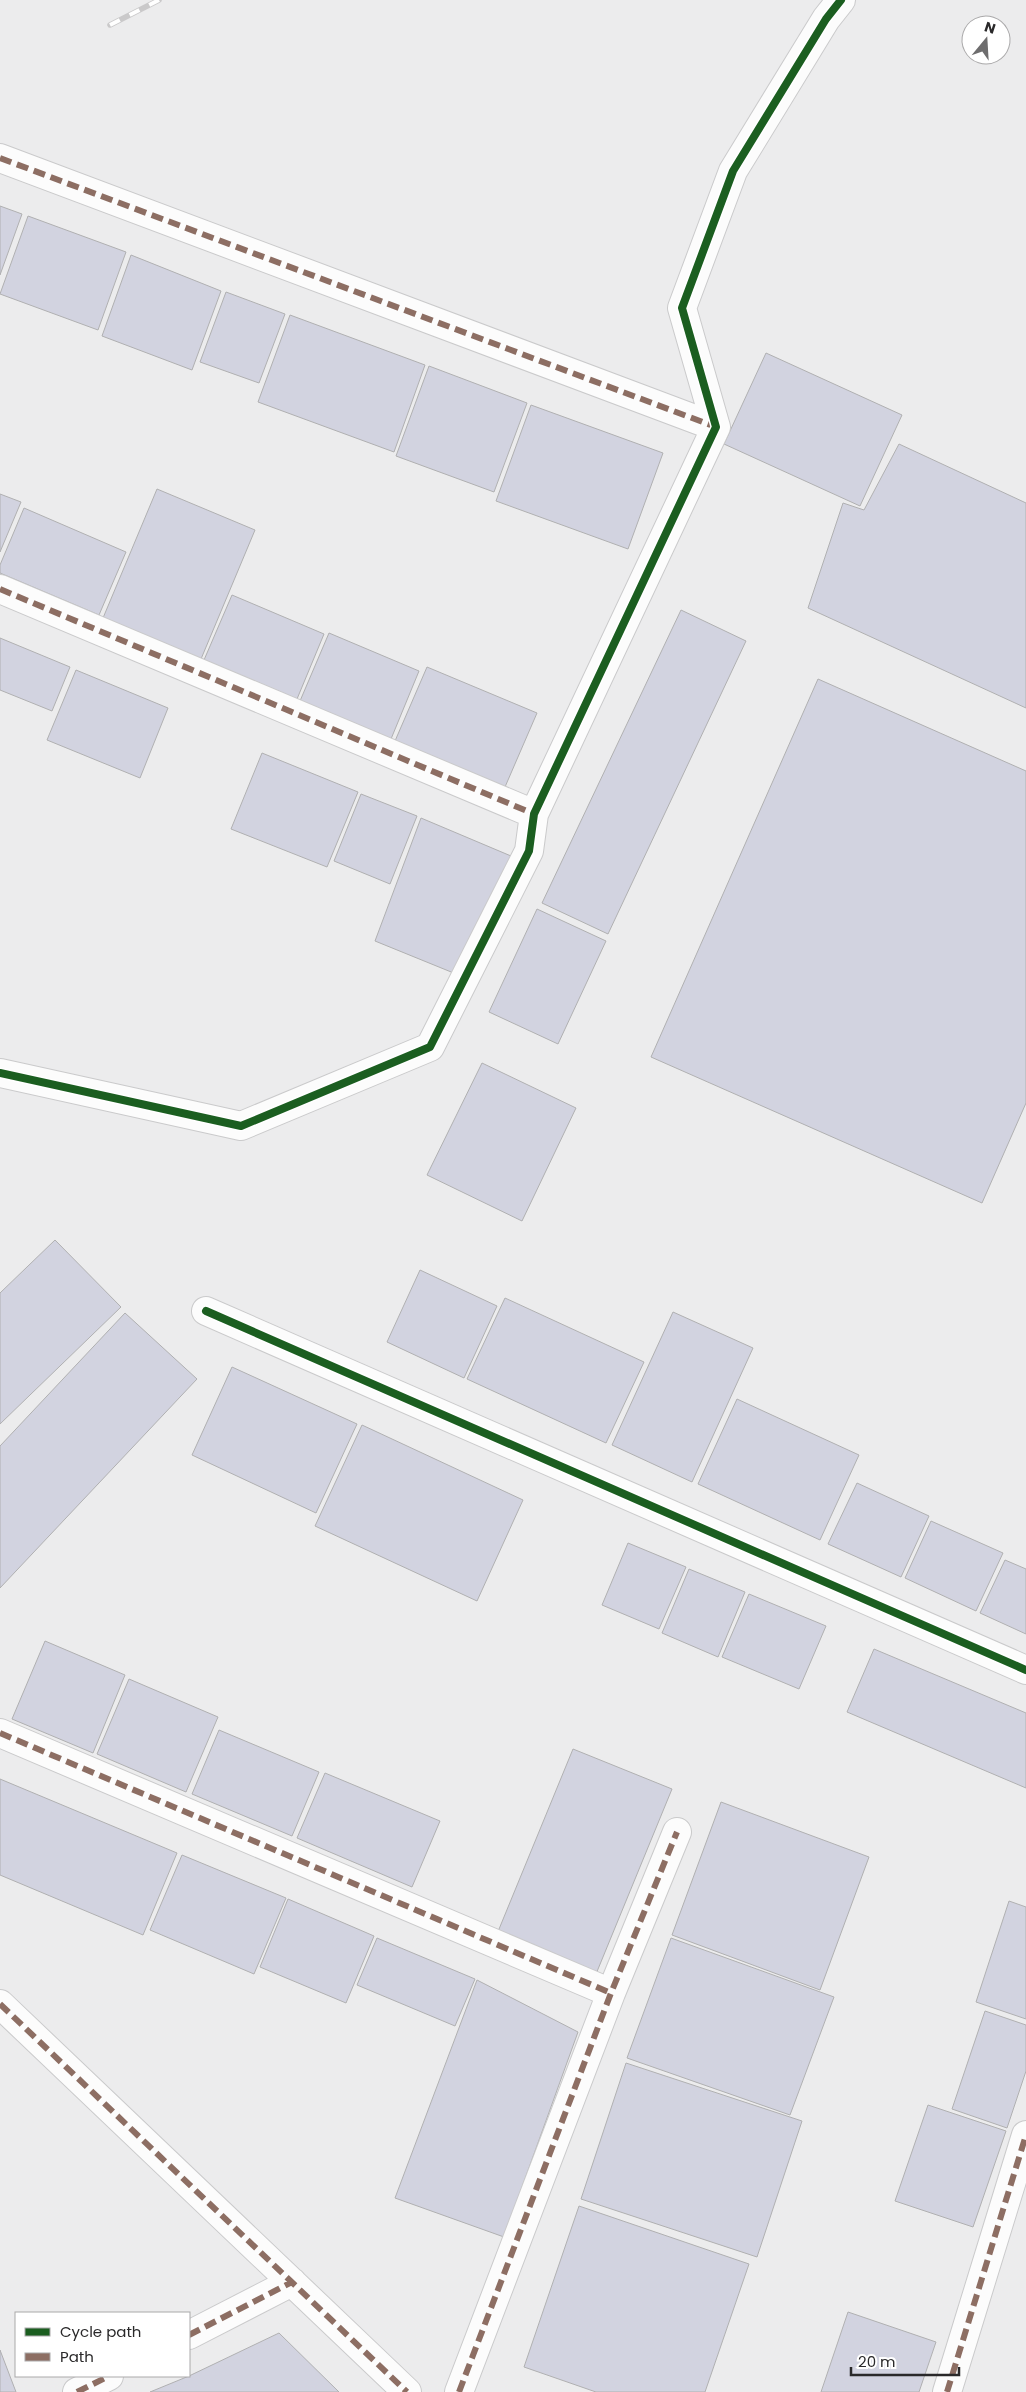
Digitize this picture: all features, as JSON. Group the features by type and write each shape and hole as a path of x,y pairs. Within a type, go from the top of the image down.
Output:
{"street":[{"path":"0,1073 241,1126 430,1047 529,851 534,814 716,427 682,308 733,171 826,19 840,0"},
{"path":"0,158 716,427"},
{"path":"0,589 534,814"},
{"path":"206,1311 1026,1670"},
{"path":"0,1733 611,1993"},
{"path":"458,2392 611,1993 677,1832"},
{"path":"0,2004 407,2392"},
{"path":"947,2392 1024,2148"},
{"path":"190,2334 292,2282"},
{"path":"77,2392 107,2377"}],"building":[{"path":"0,206 22,214 0,275"},
{"path":"28,216 126,252 98,330 0,294"},
{"path":"131,255 221,291 192,370 102,336"},
{"path":"226,292 285,314 259,383 200,362"},
{"path":"290,315 425,365 394,452 258,402"},
{"path":"766,353 902,415 860,506 724,444"},
{"path":"429,366 527,403 494,492 396,456"},
{"path":"531,405 663,453 628,549 496,501"},
{"path":"899,444 1026,503 1026,708 808,608 843,503 864,510"},
{"path":"157,489 255,530 201,659 103,618"},
{"path":"0,494 21,502 0,552"},
{"path":"24,508 126,552 99,615 0,573 0,565"},
{"path":"232,595 324,634 297,699 204,660"},
{"path":"681,610 746,641 608,934 542,903"},
{"path":"329,633 419,671 391,739 300,701"},
{"path":"0,638 70,667 52,711 0,690"},
{"path":"427,667 537,713 505,787 395,741"},
{"path":"76,670 168,708 140,778 47,740"},
{"path":"818,679 1026,771 1026,1103 982,1203 651,1057"},
{"path":"262,753 358,792 327,867 231,829"},
{"path":"361,794 417,816 390,884 334,861"},
{"path":"421,818 511,856 461,976 375,941"},
{"path":"537,909 606,941 558,1044 489,1012"},
{"path":"482,1063 576,1108 522,1221 427,1175"},
{"path":"55,1240 121,1307 0,1424 0,1293"},
{"path":"420,1270 497,1306 464,1378 387,1342"},
{"path":"505,1298 644,1362 606,1443 467,1379"},
{"path":"673,1312 753,1348 692,1482 612,1445"},
{"path":"125,1313 197,1379 0,1588 0,1446"},
{"path":"232,1367 357,1424 316,1513 192,1455"},
{"path":"737,1399 859,1455 820,1540 698,1484"},
{"path":"362,1425 523,1500 477,1601 315,1526"},
{"path":"857,1483 929,1516 901,1577 828,1544"},
{"path":"931,1521 1003,1553 976,1611 905,1578"},
{"path":"628,1543 686,1567 659,1629 602,1605"},
{"path":"1005,1560 1026,1569 1026,1634 980,1613"},
{"path":"689,1569 745,1592 718,1657 662,1633"},
{"path":"749,1594 826,1626 799,1689 722,1657"},
{"path":"45,1641 125,1675 93,1753 12,1719"},
{"path":"874,1649 1026,1713 1026,1788 847,1712"},
{"path":"129,1679 218,1717 186,1792 97,1754"},
{"path":"219,1730 319,1772 292,1836 192,1794"},
{"path":"573,1749 672,1789 596,1974 497,1934"},
{"path":"325,1773 440,1821 412,1887 297,1838"},
{"path":"0,1779 177,1853 143,1935 0,1875"},
{"path":"721,1802 869,1857 820,1990 672,1935"},
{"path":"182,1855 286,1898 254,1974 150,1930"},
{"path":"288,1899 374,1936 346,2003 260,1967"},
{"path":"1009,1901 1026,1907 1026,2019 976,2002"},
{"path":"377,1938 475,1979 455,2026 357,1985"},
{"path":"671,1938 834,1997 790,2115 627,2058"},
{"path":"477,1980 578,2032 504,2237 395,2198"},
{"path":"985,2011 1026,2025 1026,2071 1007,2128 952,2109"},
{"path":"626,2063 802,2121 757,2257 581,2199"},
{"path":"928,2105 1006,2131 973,2227 895,2201"},
{"path":"579,2206 749,2264 705,2392 596,2392 524,2367"},
{"path":"848,2312 936,2342 919,2392 821,2392"},
{"path":"279,2333 339,2392 150,2392 190,2376"},
{"path":"0,2350 16,2392 0,2392"}],"railway":[{"path":"110,25 159,0"}],"marked path":[{"path":"0,158 716,427"},
{"path":"0,589 534,814"},
{"path":"0,1733 611,1993"},
{"path":"459,2392 611,1993 677,1832"},
{"path":"0,2004 407,2392"},
{"path":"947,2392 1026,2135"},
{"path":"190,2334 292,2282"},
{"path":"77,2392 107,2377"}],"cycle path":[{"path":"0,1073 241,1126 430,1047 529,851 534,814 716,427 682,308 733,171 826,19 841,0"},
{"path":"206,1311 1026,1670"}]}
